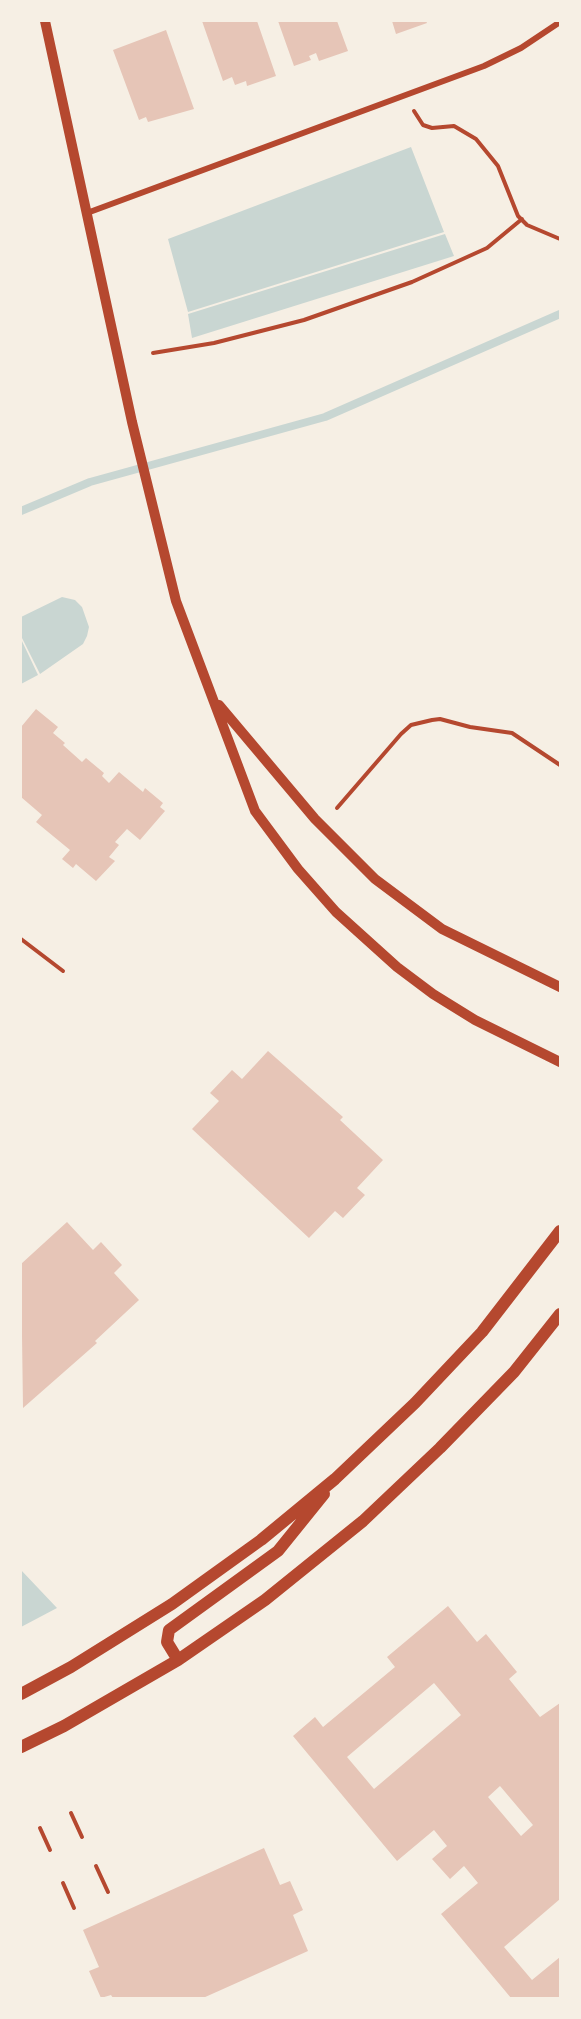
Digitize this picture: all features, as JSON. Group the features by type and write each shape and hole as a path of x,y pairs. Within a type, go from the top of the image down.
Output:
{"main road":[{"path":"21,1694 71,1667 172,1604 261,1540 335,1479 415,1403 482,1332 560,1231"},
{"path":"21,1747 64,1726 178,1660 265,1600 363,1521 440,1448 514,1372 560,1314"},
{"path":"178,1660 167,1642 169,1630 278,1551 304,1522 335,1479"}],"street":[{"path":"45,21 132,422 176,601 255,811 298,869 336,912 397,967 433,994 475,1020 560,1062"},
{"path":"87,213 484,66 521,48 560,22"},
{"path":"213,698 315,819 375,879 442,929 560,987"}],"path":[{"path":"407,94 416,116 423,125 432,128 454,126 476,139 489,151 522,219 527,225 560,239"},
{"path":"153,353 214,344 294,323 412,282 487,248 522,219"},
{"path":"337,808 411,725 440,718 478,729 512,733 560,765"},
{"path":"21,939 63,971"},
{"path":"71,1813 82,1837"},
{"path":"40,1828 50,1850"},
{"path":"96,1866 108,1892"},
{"path":"63,1882 74,1908"}],"shaded area":[{"path":"411,147 444,232 188,312 168,239"},
{"path":"445,234 454,256 192,338 188,314"},
{"path":"62,597 75,600 82,607 89,627 87,636 83,644 40,674 21,636 21,617"},
{"path":"21,639 38,675 21,684"},
{"path":"21,1570 57,1608 21,1627"}],"building":[{"path":"202,21 257,21 276,76 247,86 246,81 235,85 232,77 223,81"},
{"path":"278,21 337,21 348,51 319,61 316,53 309,56 311,60 294,66"},
{"path":"392,21 426,21 427,23 396,34"},
{"path":"166,30 194,109 148,122 146,117 139,120 113,50"},
{"path":"36,709 58,727 53,733 65,743 63,745 82,762 86,758 104,773 102,776 109,783 119,772 143,792 145,788 163,803 160,807 165,811 140,840 127,829 115,842 119,845 109,857 115,861 96,881 76,864 73,868 62,859 70,850 36,822 42,815 21,797 21,727"},
{"path":"268,1051 343,1117 340,1120 383,1160 357,1188 365,1195 343,1218 335,1211 309,1238 192,1129 219,1101 210,1093 232,1070 242,1079"},
{"path":"67,1222 93,1250 101,1242 122,1265 114,1273 139,1300 95,1341 97,1343 23,1408 21,1264"},
{"path":"448,1606 477,1642 486,1634 517,1672 509,1679 540,1717 560,1703 560,1899 504,1947 532,1980 560,1957 560,1998 511,1998 441,1914 478,1883 464,1866 450,1879 432,1859 447,1846 434,1830 397,1861 293,1736 315,1717 323,1727 395,1667 387,1657","holes":["434,1683 461,1715 374,1789 347,1757","500,1786 533,1825 521,1836 488,1797"]},
{"path":"264,1848 280,1885 290,1881 303,1910 293,1915 308,1951 203,1998 113,1998 111,1995 101,1998 89,1971 99,1967 83,1930"}],"waterway":[{"path":"21,511 90,482 325,417 560,314"}]}
